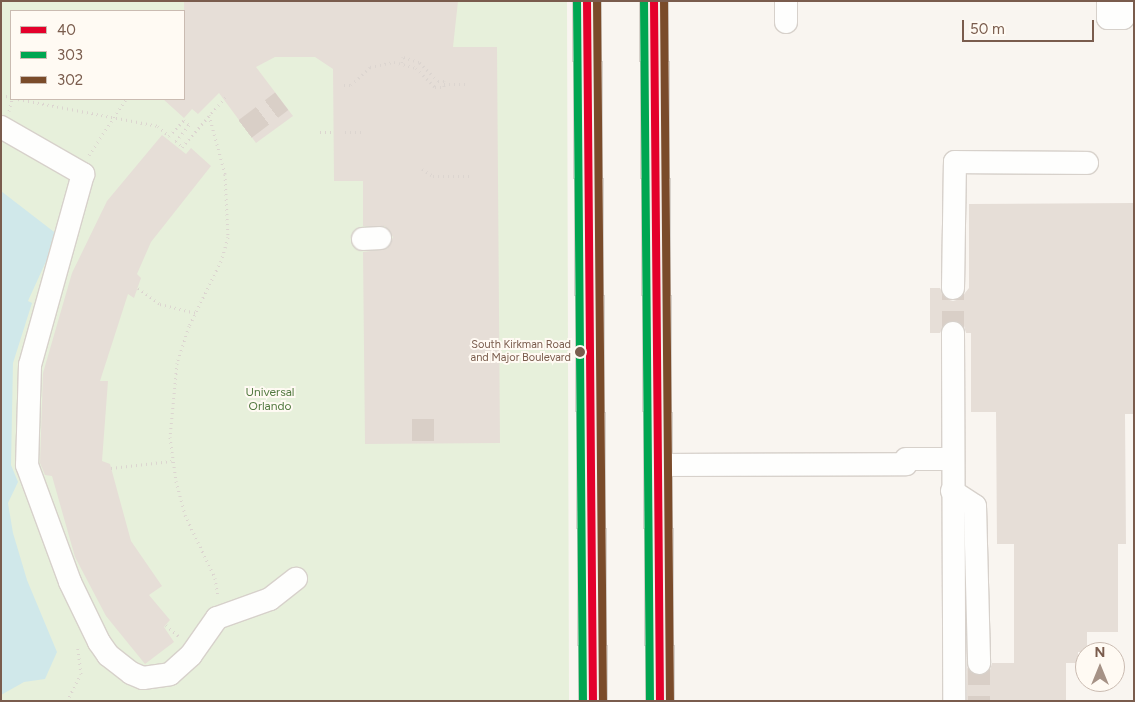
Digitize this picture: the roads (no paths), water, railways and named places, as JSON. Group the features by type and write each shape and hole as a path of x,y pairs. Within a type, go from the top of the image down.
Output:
{"main road":[{"path":"587,1 593,701"},
{"path":"654,1 660,701"}],"street":[{"path":"1,127 83,174 30,365 27,465 90,626 108,655 119,665 143,678 156,678 180,667 217,618 270,599 291,584"},
{"path":"953,288 955,162 1087,163"},
{"path":"953,333 954,701"},
{"path":"658,465 906,464 952,473 975,506 979,663"}],"water":[{"path":"1,191 58,235 28,301 32,303 13,363 11,465 18,482 8,503 13,533 27,580 57,652 45,679 24,682 1,695"}],"tunnel":[{"path":"245,129 282,101"},
{"path":"953,288 953,333"},
{"path":"423,419 423,447"},
{"path":"979,663 979,701"}],"place":[{"name":"South Kirkman Road and Major Boulevard","path":"580,352"}],"park label":[{"name":"Universal Orlando","path":"270,400"}]}
